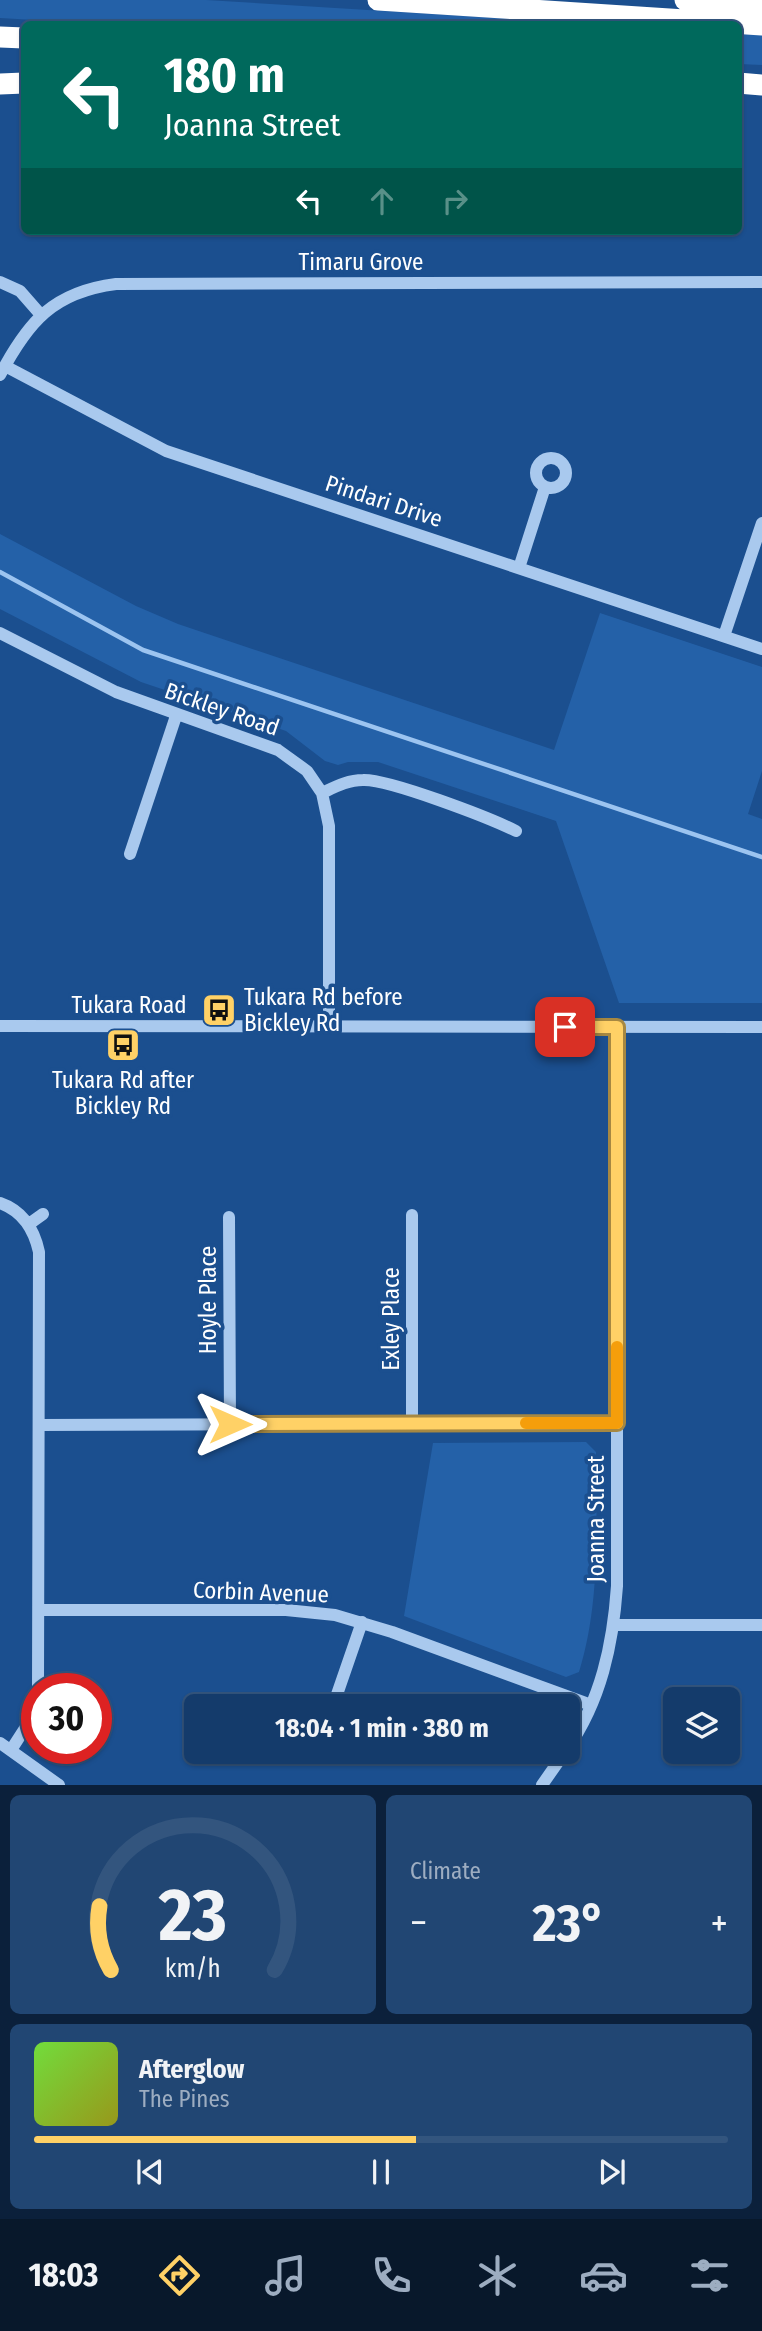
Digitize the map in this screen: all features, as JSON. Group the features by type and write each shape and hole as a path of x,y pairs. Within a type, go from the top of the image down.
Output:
{"highway":[{"path":"378,0 701,21"},
{"path":"685,0 762,7"},
{"path":"742,24 762,25"},
{"path":"0,37 21,38"},
{"path":"0,83 21,83"},
{"path":"742,83 762,85"}],"street":[{"path":"0,282 20,291 41,315"},
{"name":"Timaru Grove","path":"2,371 17,344 41,315 79,292 116,284 762,282"},
{"name":"Pindari Drive","path":"2,371 166,451 762,649"},
{"path":"519,568 545,488"},
{"path":"724,636 762,523"},
{"name":"Bickley Road","path":"0,633 94,682 176,716 278,750 298,762 322,793 329,826 329,1026"},
{"path":"130,854 176,716"},
{"path":"322,793 349,782 375,781 494,820 516,831"},
{"name":"Tukara Road","path":"0,1026 762,1027"},
{"name":"Joanna Street","path":"580,1725 604,1671 614,1625 617,1586 617,1027"},
{"path":"0,1203 13,1209 29,1224 38,1252 38,1673"},
{"path":"29,1224 43,1214"},
{"name":"Exley Place","path":"412,1215 412,1424"},
{"name":"Hoyle Place","path":"229,1217 230,1424"},
{"path":"38,1425 617,1423"},
{"name":"Corbin Avenue","path":"39,1609 286,1610 335,1615 362,1622 591,1705"},
{"path":"337,1694 362,1622"},
{"path":"614,1625 762,1625"},
{"path":"21,1729 5,1746 59,1785"},
{"name":"Joanna Street","path":"542,1785 556,1764"}],"shaded area":[{"path":"0,0 206,0 546,21 52,21 0,18"},
{"path":"742,34 762,35 762,65 742,64"},
{"path":"0,534 136,606 178,624 554,750 600,613 762,667 762,771 748,814 762,819 762,1003 619,1003 556,821 378,762 348,762 338,765 325,761 286,731 141,682 0,609"},
{"path":"586,1442 596,1452 596,1563 591,1618 579,1672 566,1677 404,1616 433,1443"}],"waterway":[{"path":"0,572 143,650 762,857"}],"slow traffic":[{"path":"526,1423 617,1423 617,1347"}],"place":[{"name":"Tukara Rd before Bickley Rd","path":"219,1010"},
{"name":"Tukara Rd after Bickley Rd","path":"123,1045"}],"route":[{"path":"230,1424 617,1423 617,1027 565,1027"}]}
